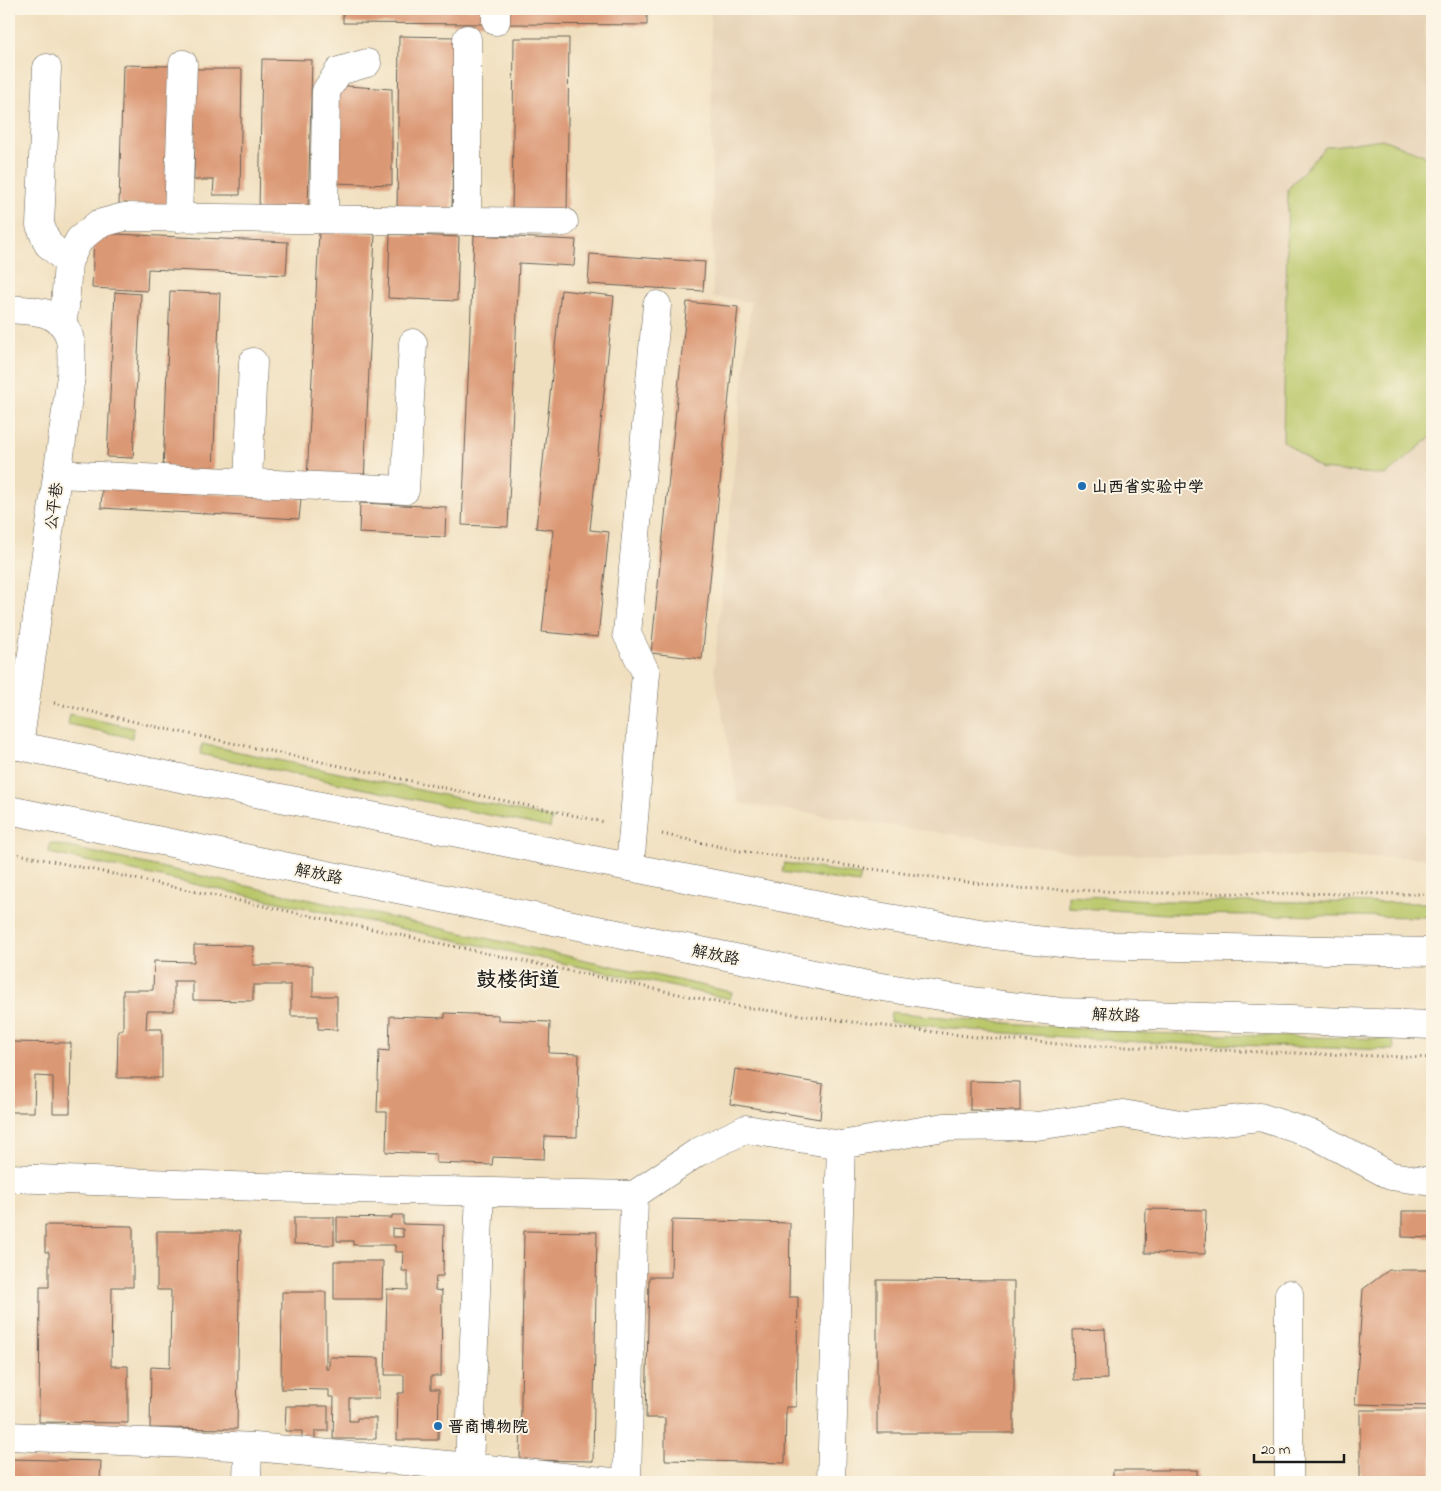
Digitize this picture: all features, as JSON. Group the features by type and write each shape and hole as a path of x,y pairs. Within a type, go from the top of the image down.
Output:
{"main road":[{"path":"466,221 468,39"},
{"path":"324,219 326,91 339,71 367,63"},
{"path":"178,218 183,64"},
{"path":"47,68 40,225 48,244 68,262"},
{"path":"9,309 44,313 62,322 66,307 68,262 79,240 98,224 124,217 564,222"},
{"path":"630,867 646,673 627,634 657,305"},
{"name":"公平巷","path":"14,745 26,697 71,376 72,349 68,333 62,322"},
{"path":"58,474 405,490 413,343"},
{"path":"248,483 252,362"},
{"path":"14,745 870,915 986,934 1078,945 1432,952"},
{"name":"解放路","path":"9,810 863,984 978,1002 1061,1012 1432,1025"},
{"path":"9,1178 260,1187 634,1195 698,1152 746,1129 841,1146 944,1126 1036,1126 1123,1114 1186,1125 1260,1117 1315,1135 1390,1176 1432,1182"},
{"path":"832,1482 841,1146"},
{"path":"470,1466 480,1192"},
{"path":"627,1482 634,1195"},
{"path":"1289,1294 1290,1482"},
{"path":"9,1436 248,1447 383,1470 470,1466 612,1482"},
{"path":"247,1482 248,1447"}],"path":[{"path":"26,697 166,729 740,851 1012,888 1161,893 1432,894"},
{"path":"9,852 735,1006 860,1023"}],"shaded area":[{"name":"山西省实验中学","path":"711,9 1425,9 1426,67 1432,67 1432,858 1085,854 739,803 714,670 751,302 713,297"}],"green space":[{"path":"1382,139 1424,155 1432,175 1432,436 1386,475 1321,469 1283,441 1288,189 1325,147"},
{"path":"70,714 133,728 132,738 68,724"},
{"path":"202,744 552,818 550,828 200,754"},
{"path":"50,843 732,992 730,999 49,853"},
{"path":"784,863 861,875 859,883 782,872"},
{"path":"1068,895 1166,901 1432,903 1432,917 1166,914 1068,907"},
{"path":"891,1012 1141,1033 1393,1039 1394,1050 1139,1042 992,1032 890,1022"}],"building":[{"path":"343,9 486,9 486,24 343,23"},
{"path":"504,9 647,9 647,25 504,24"},
{"path":"399,36 454,37 452,215 397,215"},
{"path":"514,38 569,38 567,217 512,216"},
{"path":"262,59 312,60 308,211 259,210"},
{"path":"9,61 13,62 10,152 9,152"},
{"path":"123,65 171,66 167,206 119,204"},
{"path":"196,69 242,69 240,195 213,195 214,180 194,180"},
{"path":"347,86 392,89 392,185 334,183 337,94 341,88"},
{"path":"319,232 375,234 364,483 307,480"},
{"path":"94,233 288,242 286,275 148,269 147,291 92,288"},
{"path":"390,234 459,237 457,301 388,298"},
{"path":"474,235 576,240 574,266 519,263 508,527 462,525"},
{"path":"590,254 705,262 703,291 588,284"},
{"path":"561,290 614,296 590,530 609,532 598,637 542,632 553,530 536,528"},
{"path":"170,291 220,293 213,473 163,471"},
{"path":"115,292 141,294 133,458 107,457"},
{"path":"687,302 738,307 702,659 651,653"},
{"path":"102,488 301,499 299,519 101,508"},
{"path":"360,503 446,507 445,537 359,533"},
{"path":"194,945 254,946 253,965 313,965 313,996 337,996 337,1030 318,1029 318,1016 291,1016 291,985 253,985 253,1001 193,1000 193,981 174,981 174,1011 147,1011 146,1029 162,1029 162,1078 117,1078 118,1030 123,1030 123,990 153,990 154,961 194,962"},
{"path":"445,1013 498,1015 498,1020 550,1022 549,1053 579,1054 577,1137 545,1136 544,1159 493,1157 492,1165 436,1163 436,1154 386,1152 387,1112 377,1112 379,1050 389,1051 390,1016 445,1018"},
{"path":"9,1042 71,1043 70,1113 53,1113 53,1077 35,1076 34,1112 10,1112"},
{"path":"735,1069 823,1084 820,1119 730,1104"},
{"path":"970,1081 1020,1082 1020,1111 970,1110"},
{"path":"1146,1209 1206,1210 1205,1254 1145,1253"},
{"path":"1402,1211 1432,1211 1432,1238 1402,1237"},
{"path":"392,1215 403,1215 403,1224 444,1225 443,1276 436,1276 435,1290 442,1291 441,1376 431,1376 431,1389 439,1389 438,1440 397,1440 398,1393 404,1393 404,1375 385,1375 387,1289 408,1290 408,1271 402,1271 403,1252 395,1252 395,1245 353,1245 353,1241 337,1241 337,1217 392,1218","holes":["392,1228 403,1229 403,1237 392,1237"]},
{"path":"294,1217 334,1217 334,1245 294,1244"},
{"path":"672,1220 790,1223 789,1297 798,1297 796,1407 786,1407 785,1463 665,1460 665,1418 646,1418 649,1277 671,1277"},
{"path":"45,1225 133,1226 133,1287 112,1287 111,1366 128,1366 128,1423 39,1422 40,1287 49,1287 49,1252 45,1252"},
{"path":"157,1231 240,1231 237,1429 150,1428 151,1367 170,1368 171,1290 157,1290"},
{"path":"524,1231 597,1232 593,1461 520,1460"},
{"path":"334,1261 383,1261 382,1299 334,1299"},
{"path":"1389,1270 1432,1270 1432,1406 1355,1404 1363,1289"},
{"path":"877,1280 1014,1281 1014,1433 877,1433"},
{"path":"282,1292 326,1292 326,1369 329,1369 329,1357 379,1358 379,1398 349,1398 349,1421 357,1421 357,1418 376,1418 376,1439 333,1439 334,1397 329,1397 329,1390 281,1389"},
{"path":"1105,1329 1107,1379 1074,1380 1073,1330"},
{"path":"286,1406 328,1406 328,1431 315,1431 315,1439 302,1439 302,1431 285,1431"},
{"path":"1360,1410 1432,1410 1432,1482 1360,1482"},
{"path":"9,1459 101,1461 100,1482 9,1482"},
{"path":"1113,1470 1197,1470 1197,1482 1113,1482"}],"place":[{"name":"山西省实验中学","path":"1082,486"},
{"name":"晋商博物院","path":"438,1426"}],"district":[{"name":"鼓楼街道","path":"518,979"}]}
